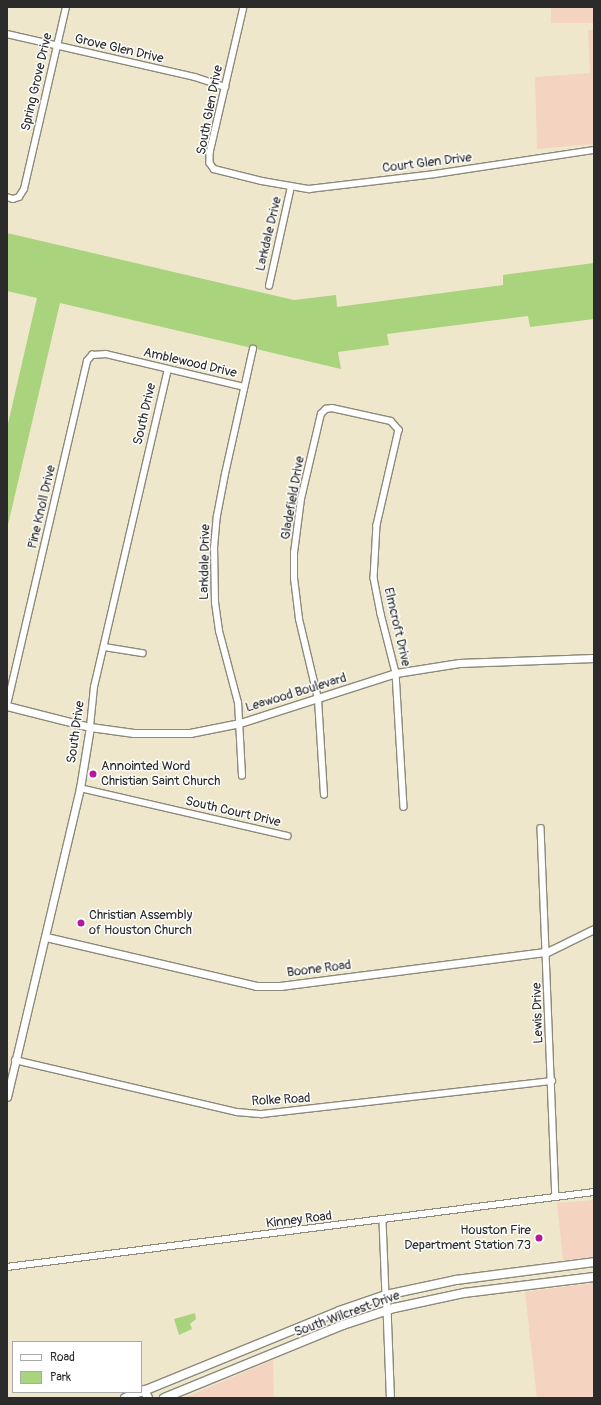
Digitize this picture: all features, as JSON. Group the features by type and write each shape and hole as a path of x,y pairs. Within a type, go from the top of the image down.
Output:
{"main road":[{"path":"548,1283 544,1268 594,1262"},
{"name":"South Wilcrest Drive","path":"125,1398 143,1393 339,1311 386,1295 456,1280 544,1268"},
{"name":"South Wilcrest Drive","path":"164,1398 343,1325 387,1310 450,1296 594,1277"},
{"path":"222,1359 228,1372"}],"street":[{"name":"Spring Grove Drive","path":"7,197 13,199 19,197 24,189 66,7"},
{"name":"South Glen Drive","path":"244,7 210,153 210,163 214,169 262,181"},
{"name":"Grove Glen Drive","path":"7,34 195,77 225,87"},
{"name":"Court Glen Drive","path":"262,181 309,189 435,174 594,150"},
{"name":"Larkdale Drive","path":"269,286 291,187"},
{"name":"Larkdale Drive","path":"242,776 238,704 219,631 215,603 214,548 216,516 253,349"},
{"name":"Pine Knoll Drive","path":"7,705 87,361 92,355 98,353 131,360"},
{"name":"Amblewood Drive","path":"131,360 244,387"},
{"name":"South Drive","path":"7,1097 80,788 90,727 94,687 168,370"},
{"name":"Elmcroft Drive","path":"314,442 321,414 326,409 332,408 391,421 399,430 378,525 374,578 381,614 396,673 404,807"},
{"name":"Gladefield Drive","path":"314,442 296,527 294,578 299,619 318,699 324,795"},
{"path":"104,647 143,653"},
{"name":"Leawood Boulevard","path":"7,705 90,727 134,733 190,733 240,723 396,673 459,663 594,658"},
{"name":"South Court Drive","path":"80,788 288,836"},
{"name":"Lewis Drive","path":"541,828 556,1197"},
{"name":"Boone Road","path":"46,937 256,986 280,986 547,952 594,929"},
{"name":"Rolke Road","path":"16,1060 237,1112 262,1114 552,1081"},
{"name":"Kinney Road","path":"7,1267 383,1221 594,1192"},
{"path":"383,1221 390,1398"}],"shaded area":[{"path":"551,7 594,7 594,23 551,23"},
{"path":"588,30 594,30 594,144 537,149 535,77 590,73"},
{"path":"594,1200 594,1257 563,1260 557,1203"},
{"path":"594,1283 594,1398 537,1398 525,1292"},
{"path":"273,1360 274,1398 184,1398"}],"green space":[{"path":"7,233 294,300 336,295 337,307 503,285 503,275 594,263 594,319 530,327 528,316 387,334 389,345 338,352 341,369 60,303 7,529 7,428 37,298 7,291"},
{"path":"195,1313 196,1319 190,1324 192,1329 179,1335 174,1319"}],"place":[{"name":"Annointed Word Christian Saint Church","path":"93,774"},
{"name":"Christian Assembly of Houston Church","path":"81,923"},
{"name":"Houston Fire Department Station 73","path":"539,1238"}]}
